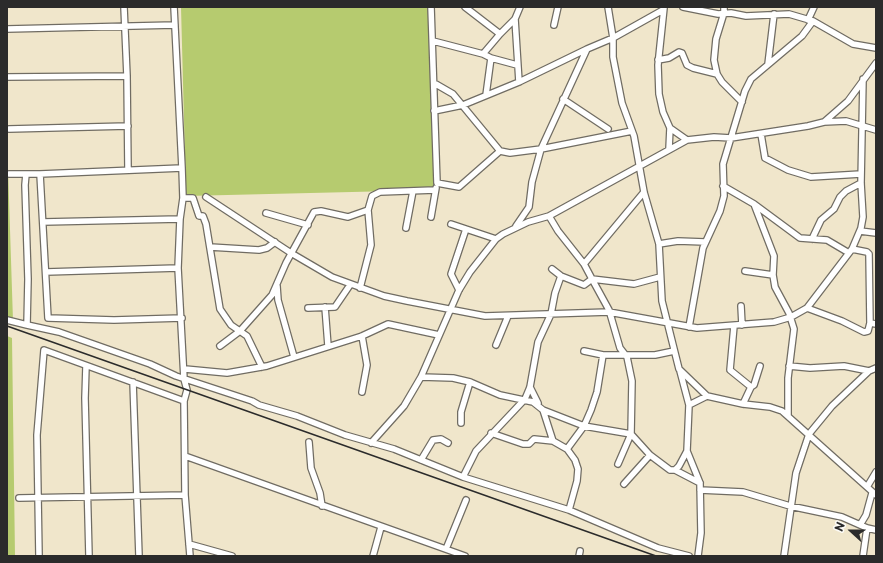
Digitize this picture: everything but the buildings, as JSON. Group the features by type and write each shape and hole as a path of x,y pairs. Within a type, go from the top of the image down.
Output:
{"street":[{"path":"124,7 128,76 128,170"},
{"path":"174,7 183,198 180,219 178,268 185,369 184,379 187,390 184,401 185,495 190,556"},
{"path":"431,7 437,183 431,217"},
{"path":"465,7 500,34"},
{"path":"519,82 516,19 520,7"},
{"path":"554,26 558,7"},
{"path":"608,7 613,38 613,57 622,103 632,131 644,192 659,244 662,301 689,405 687,451 700,483 700,533 698,556"},
{"path":"683,7 718,14 724,10 746,16 789,14 810,21 853,44 876,48"},
{"path":"689,326 705,242 720,211 724,196 723,164 742,102 751,79 802,36 810,21 814,7"},
{"path":"434,111 463,105 519,82 613,38 664,9"},
{"path":"664,9 658,60 659,94 663,112 670,128 669,149"},
{"path":"724,10 716,38 714,60 717,74 722,82 742,102"},
{"path":"768,64 774,14"},
{"path":"483,54 500,34 516,19"},
{"path":"7,29 124,25 175,25"},
{"path":"433,41 483,54 491,58 517,65"},
{"path":"516,227 528,207 532,182 541,149 587,49"},
{"path":"658,60 669,58 679,52 682,53 688,65 693,68 717,74"},
{"path":"486,95 491,58"},
{"path":"824,122 848,101 876,63"},
{"path":"7,77 128,76"},
{"path":"206,197 332,277 350,285 384,296 486,316 610,312 704,328 774,322 790,317 807,308 851,251 860,231 863,217 861,174 863,79"},
{"path":"434,83 449,91 463,105 500,151 510,153 541,149 632,131"},
{"path":"563,100 608,129"},
{"path":"371,443 404,406 421,377 459,290 470,272 496,239 516,227 549,216 687,140 714,136 732,138 824,122 846,122 862,125 876,130"},
{"path":"9,129 128,126"},
{"path":"670,128 687,140"},
{"path":"761,134 765,158 788,170 811,177 861,174"},
{"path":"437,183 459,187 500,151"},
{"path":"9,174 182,168"},
{"path":"26,174 25,185 28,279 27,325"},
{"path":"40,174 48,316 50,318 114,320 182,318"},
{"path":"812,239 821,220 834,209 840,197 846,191 861,183"},
{"path":"723,186 754,204 800,238 827,240 851,251 867,252 869,254 873,324 868,331 864,332 842,321 807,308"},
{"path":"360,288 371,245 368,210 372,196 376,193 435,190"},
{"path":"406,228 413,191"},
{"path":"584,264 644,192"},
{"path":"183,198 193,198 200,216 203,216 207,228 220,309 231,325 247,336 262,367"},
{"path":"754,204 774,256 773,275 779,296 790,317 794,329 789,366 788,415"},
{"path":"220,346 240,331 272,295 314,212 317,210 348,217 368,210"},
{"path":"266,213 308,225"},
{"path":"549,216 558,231 584,264 610,312 618,342 625,354 632,381 631,434 618,464"},
{"path":"43,222 180,219"},
{"path":"451,224 496,239"},
{"path":"459,290 451,274 466,229"},
{"path":"860,231 876,233"},
{"path":"659,244 678,241 705,242"},
{"path":"210,247 235,250 259,250 267,248 275,242"},
{"path":"46,272 178,268"},
{"path":"552,269 561,276 584,284 592,279 634,284 660,278"},
{"path":"745,271 773,275"},
{"path":"463,477 476,451 491,433 525,399 530,388 538,342 551,314 555,293 561,276"},
{"path":"276,285 278,300 284,315 294,357"},
{"path":"308,308 335,306 350,285"},
{"path":"741,306 742,325"},
{"path":"325,307 328,346"},
{"path":"496,345 508,316"},
{"path":"7,320 58,332 150,364 184,379 422,460 463,477 569,510 658,548 689,556"},
{"path":"185,369 227,373 262,367 362,336 388,324 439,335"},
{"path":"734,326 730,370 751,387"},
{"path":"362,336 367,365 362,392"},
{"path":"39,556 37,435 43,351 46,350 184,401"},
{"path":"584,351 603,355 655,355 674,351"},
{"path":"567,449 584,426 597,392 603,355"},
{"path":"86,366 89,556"},
{"path":"743,404 751,387 754,385 760,366"},
{"path":"789,366 810,368 844,366 869,371"},
{"path":"784,556 790,506 796,473 809,434 832,406 869,371 876,368"},
{"path":"679,369 707,396 743,404 770,407 788,415 874,494 866,515 860,525"},
{"path":"421,377 454,378 470,382 500,395 525,399 539,406 543,410 584,426 631,434 650,455 670,470 675,470 700,483"},
{"path":"133,382 139,556"},
{"path":"461,423 461,412 470,382"},
{"path":"530,388 539,406"},
{"path":"689,405 707,396"},
{"path":"543,410 553,441"},
{"path":"491,433 523,444 529,444 534,439 553,441 567,449 576,460 578,468 577,481 569,510"},
{"path":"422,460 433,440 437,439 448,443"},
{"path":"309,442 311,468 320,493 322,506"},
{"path":"675,470 679,466 687,451"},
{"path":"624,484 650,455"},
{"path":"185,456 465,556"},
{"path":"866,487 876,472"},
{"path":"700,490 743,492 790,506 842,517 867,528 876,530"},
{"path":"19,498 185,495"},
{"path":"446,549 466,500"},
{"path":"373,556 381,527"},
{"path":"863,556 867,528"},
{"path":"189,544 232,556"}],"green space":[{"path":"181,7 429,7 435,190 186,196"},
{"path":"7,137 13,321 7,319"},
{"path":"7,336 12,338 15,556 7,556"}],"railway":[{"path":"7,326 656,556"}]}
